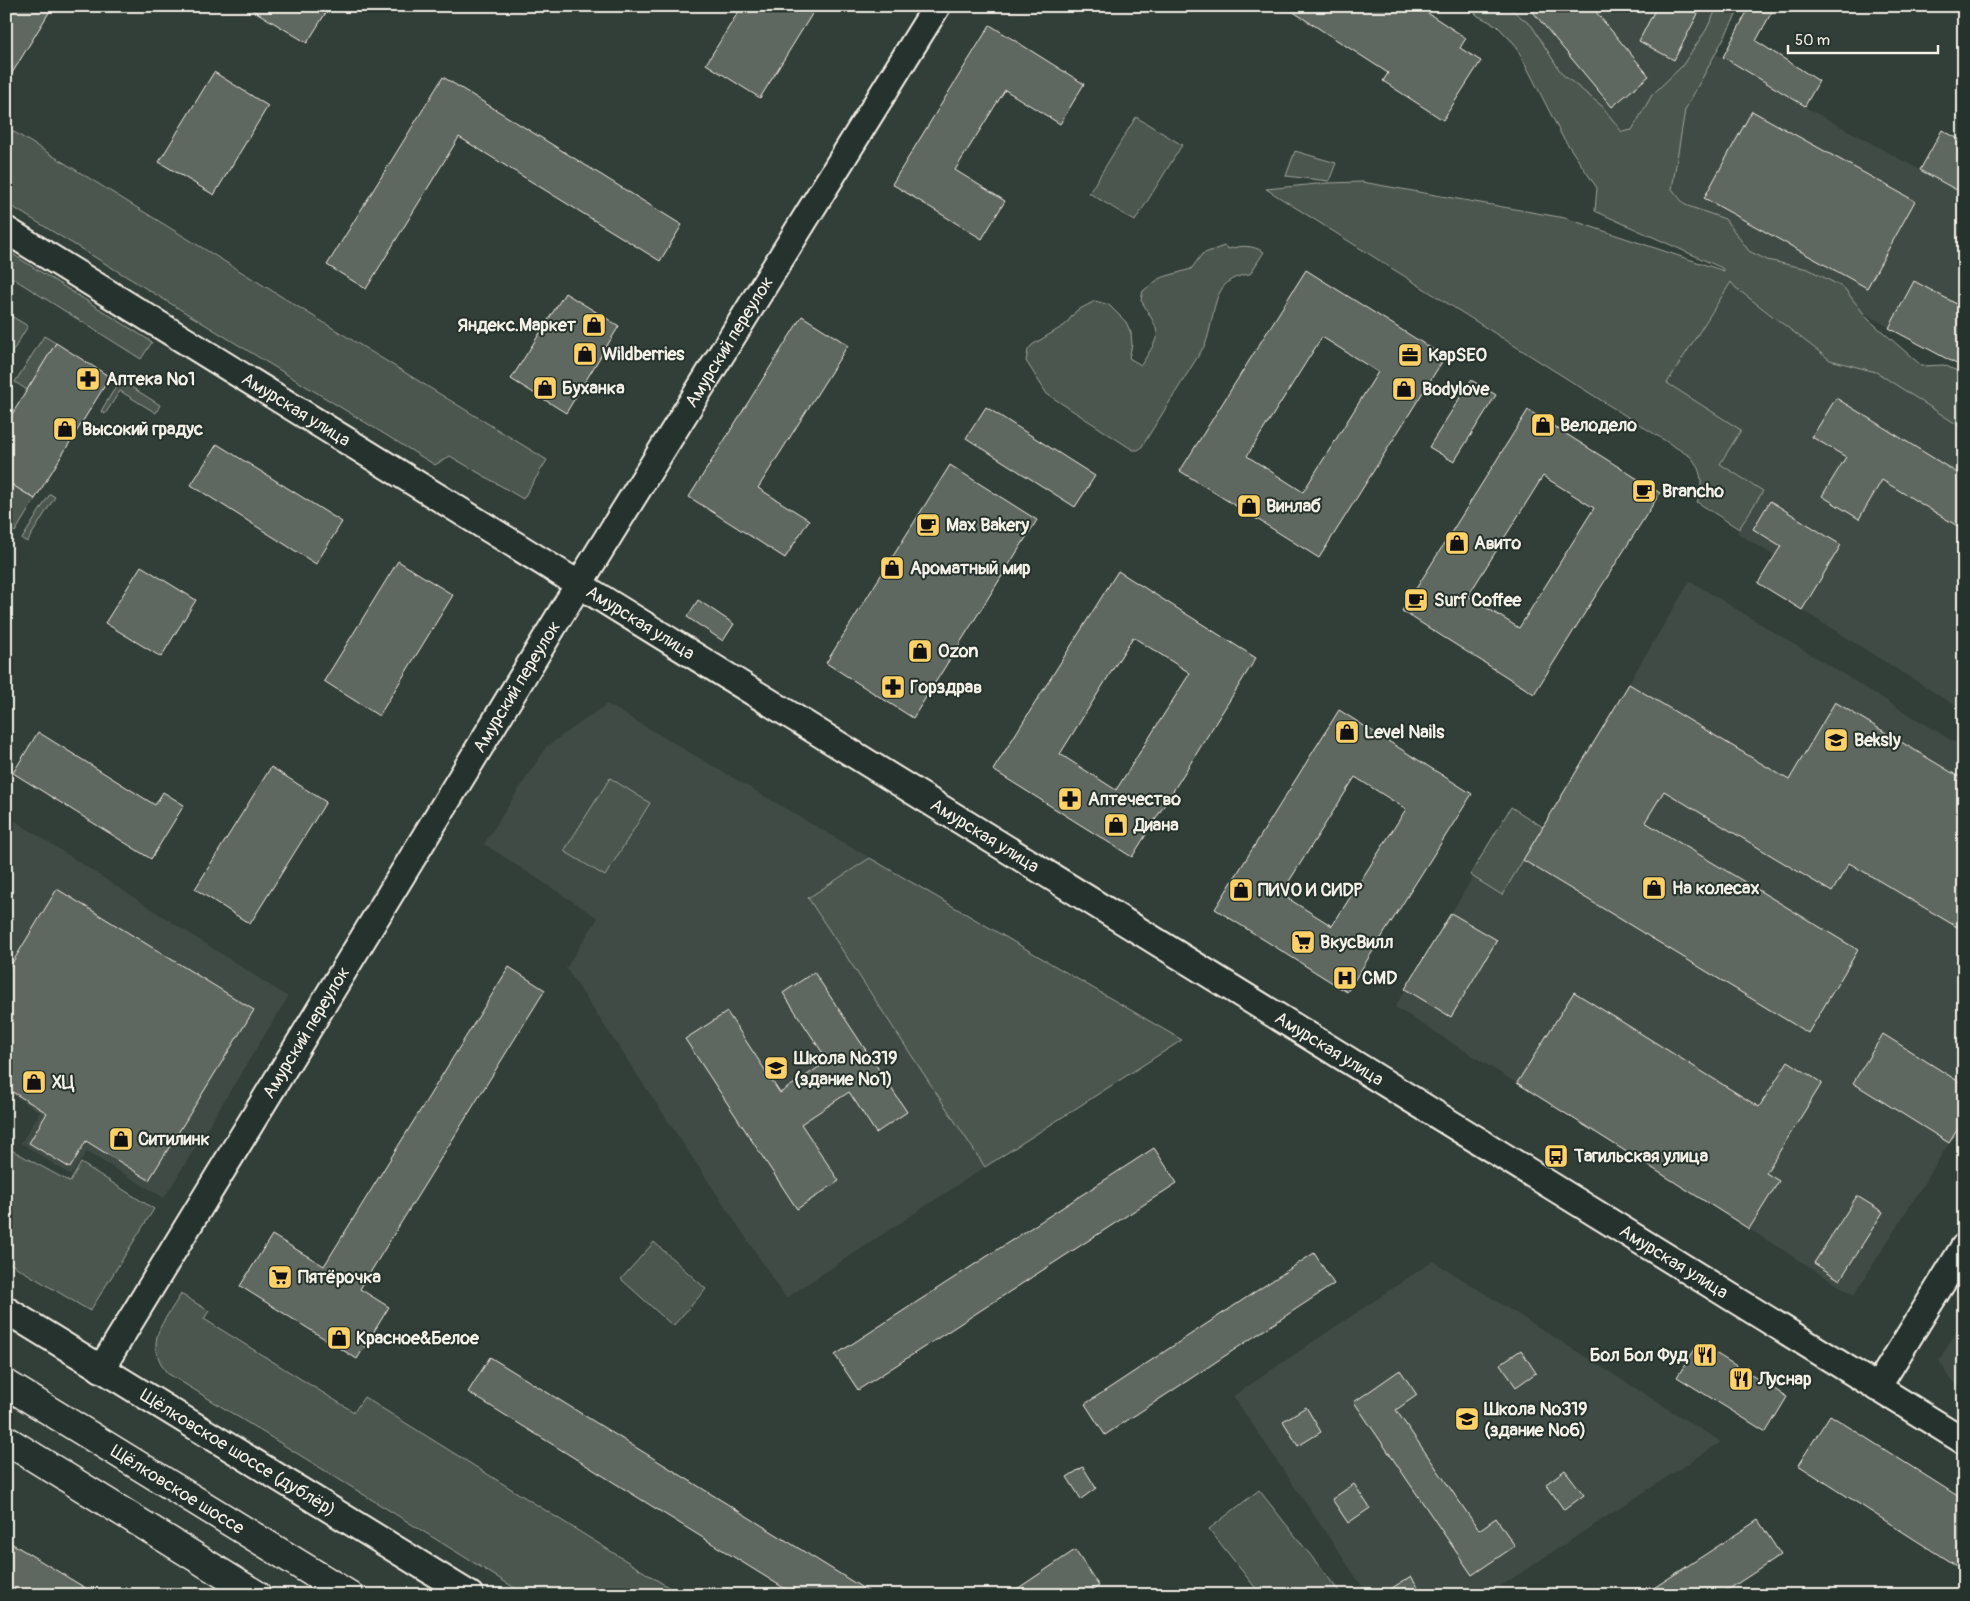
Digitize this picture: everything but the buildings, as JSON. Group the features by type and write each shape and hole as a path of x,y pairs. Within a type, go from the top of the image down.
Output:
{"main road":[{"path":"6,1378 56,1415"},
{"name":"Щёлковское шоссе","path":"6,1384 349,1595"},
{"path":"6,1440 257,1595"}],"street":[{"name":"Амурский переулок","path":"101,1369 579,584 937,6"},
{"name":"Амурская улица","path":"6,230 1964,1441"},
{"path":"1877,1388 1964,1247"},
{"name":"Щёлковское шоссе (дублёр)","path":"6,1310 470,1595"}],"shaded area":[{"path":"1468,6 1507,6 1532,26 1562,74 1602,106 1622,132 1632,130 1652,95 1682,66 1706,30 1718,6 1741,6 1685,110 1672,189 1685,205 1725,219 1749,251 1767,260 1808,269 1844,288 1868,319 1922,366 1944,365 1964,374 1964,429 1876,372 1830,360 1736,288 1731,282 1667,383 1741,430 1720,464 1763,491 1739,529 1697,502 1701,490 1701,478 1698,468 1691,457 1266,189 1327,183 1362,182 1565,218 1724,271 1722,268 1595,211 1597,188 1562,136 1515,44 1496,25 1478,16"},
{"path":"1480,6 1723,6 1703,46 1805,107 1964,194 1964,368 1629,185"},
{"path":"1136,117 1182,145 1135,221 1089,193"},
{"path":"6,127 547,460 523,499 450,456 435,465 6,203"},
{"path":"1295,151 1336,163 1329,181 1286,176"},
{"path":"1224,246 1229,249 1243,246 1251,247 1264,252 1250,274 1237,277 1227,283 1221,290 1205,345 1141,448 1133,450 1047,394 1026,361 1028,350 1032,345 1065,325 1076,311 1095,301 1109,305 1126,322 1131,333 1132,345 1129,358 1141,365 1156,339 1157,333 1153,320 1141,300 1143,291 1160,278 1191,269 1202,254"},
{"path":"6,250 152,342 141,359 6,274"},
{"path":"1735,275 1964,399 1964,711 1802,610 1775,556 1737,533 1763,491 1720,464 1667,383"},
{"path":"6,313 28,326 6,362"},
{"path":"44,336 56,343 27,390 15,382"},
{"path":"120,380 160,405 156,413 120,391 105,414 101,411"},
{"path":"6,481 35,499 15,532 6,527"},
{"path":"50,494 55,497 27,542 22,539"},
{"path":"1690,581 1964,748 1964,1119 1854,1295 1395,1007 1473,877 1502,894"},
{"name":"Школа №319 (здание №1)","path":"607,704 870,858 808,898 985,1167 786,1298 566,968 598,918 484,844 546,747"},
{"path":"610,778 650,803 605,876 564,851"},
{"path":"1511,807 1543,827 1502,895 1470,875"},
{"path":"6,815 288,997 164,1198 87,1152 71,1175 21,1143 40,1112 6,1091"},
{"path":"870,858 1182,1040 985,1167 808,898"},
{"path":"6,1147 70,1182 81,1163 154,1209 90,1311 6,1261"},
{"path":"654,1242 706,1289 673,1326 621,1279"},
{"name":"Школа №319 (здание №6)","path":"1433,1261 1721,1442 1487,1595 1368,1595 1233,1396"},
{"path":"181,1294 209,1311 204,1319 354,1412 364,1397 681,1595 526,1595 167,1373 160,1361 156,1341 162,1323"},
{"path":"1964,1319 1964,1389 1952,1381 1939,1360"},
{"path":"1259,1490 1342,1595 1261,1595 1209,1529"}],"place":[{"name":"Яндекс.Маркет","path":"594,325"},
{"name":"Wildberries","path":"585,354"},
{"name":"KapSEO","path":"1410,355"},
{"name":"Аптека №1","path":"88,379"},
{"name":"Буханка","path":"545,388"},
{"name":"Bodylove","path":"1404,389"},
{"name":"Велодело","path":"1543,425"},
{"name":"Высокий градус","path":"65,429"},
{"name":"Brancho","path":"1644,491"},
{"name":"Винлаб","path":"1249,506"},
{"name":"Max Bakery","path":"928,525"},
{"name":"Авито","path":"1457,543"},
{"name":"Ароматный мир","path":"892,568"},
{"name":"Surf Coffee","path":"1416,600"},
{"name":"Ozon","path":"920,651"},
{"name":"Горздрав","path":"893,687"},
{"name":"Level Nails","path":"1347,732"},
{"name":"Beksly","path":"1836,740"},
{"name":"Аптечество","path":"1070,799"},
{"name":"Диана","path":"1116,825"},
{"name":"На колесах","path":"1654,888"},
{"name":"ПИVO И СИDР","path":"1241,890"},
{"name":"ВкусВилл","path":"1303,942"},
{"name":"CMD","path":"1345,978"},
{"name":"Школа №319 (здание №1)","path":"776,1068"},
{"name":"ХЦ","path":"34,1082"},
{"name":"Ситилинк","path":"121,1139"},
{"name":"Тагильская улица","path":"1556,1156"},
{"name":"Пятёрочка","path":"280,1277"},
{"name":"Красное&Белое","path":"339,1338"},
{"name":"Бол Бол Фуд","path":"1705,1355"},
{"name":"Луснар","path":"1741,1379"},
{"name":"Школа №319 (здание №6)","path":"1467,1419"}]}
